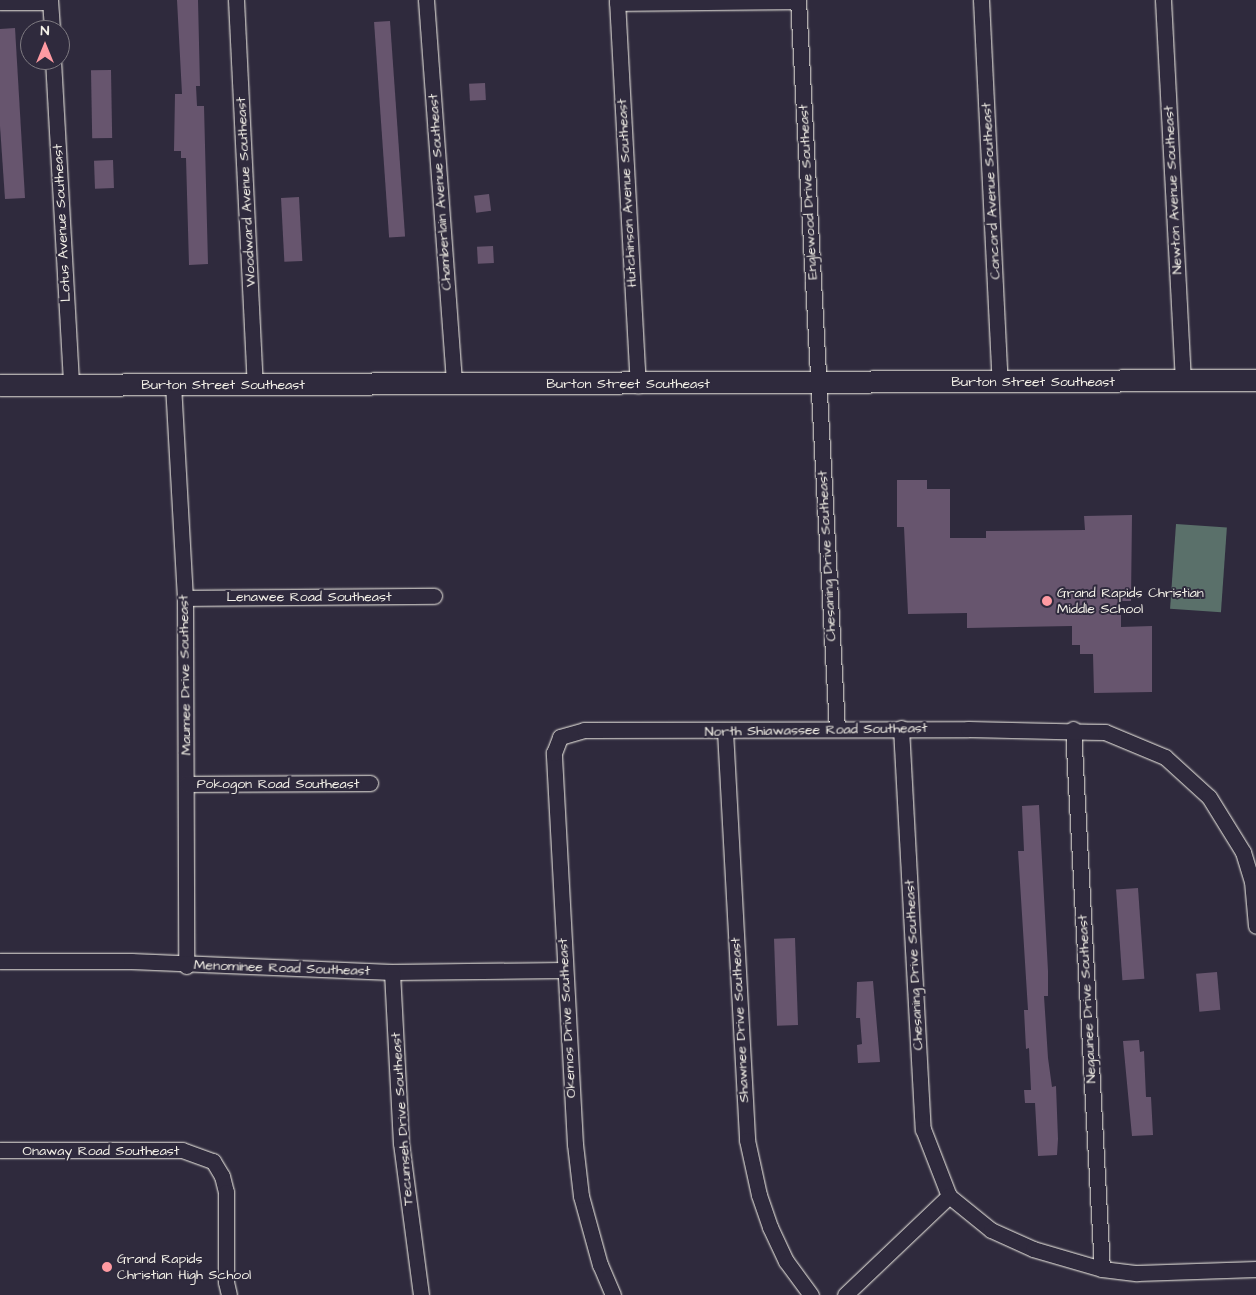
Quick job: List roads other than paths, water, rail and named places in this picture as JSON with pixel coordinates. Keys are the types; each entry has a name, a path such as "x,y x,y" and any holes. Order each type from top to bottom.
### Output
{"main road":[{"name":"Burton Street Southeast","path":"0,386 174,384 638,385 1256,380"}],"street":[{"name":"Woodward Avenue Southeast","path":"236,0 255,385"},
{"name":"Chamberlain Avenue Southeast","path":"426,0 454,385"},
{"path":"617,2 798,0"},
{"name":"Englewood Drive Southeast","path":"798,0 818,383"},
{"name":"Concord Avenue Southeast","path":"981,0 1000,382"},
{"name":"Newton Avenue Southeast","path":"1164,0 1183,380"},
{"path":"0,2 50,1 51,20"},
{"name":"Hutchinson Avenue Southeast","path":"617,2 638,385"},
{"name":"Lotus Avenue Southeast","path":"54,70 71,386"},
{"name":"Chesaning Drive Southeast","path":"818,383 837,729"},
{"name":"Maumee Drive Southeast","path":"174,384 185,598 186,966"},
{"name":"Lenawee Road Southeast","path":"185,598 434,596"},
{"name":"Chesaning Drive Southeast","path":"901,728 922,1129 949,1196"},
{"name":"North Shiawassee Road Southeast","path":"560,737 584,730 725,731 901,728 1073,729 1105,732 1165,757 1209,797 1243,852 1252,880 1256,926"},
{"name":"Negaunee Drive Southeast","path":"1073,729 1102,1269"},
{"name":"Shawnee Drive Southeast","path":"725,731 747,1140 759,1195 770,1227 786,1261 810,1295"},
{"name":"Okemos Drive Southeast","path":"560,737 554,753 564,970 581,1196 600,1265 613,1295"},
{"name":"Pokogon Road Southeast","path":"186,784 370,783"},
{"name":"Menominee Road Southeast","path":"0,961 131,961 186,966 392,972 564,970"},
{"name":"Tecumseh Drive Southeast","path":"392,972 401,1143 421,1295"},
{"name":"Onaway Road Southeast","path":"0,1150 182,1150 213,1161 222,1176 226,1192 226,1282 229,1295"},
{"path":"845,1295 949,1196 991,1230 1033,1249 1102,1269 1136,1273 1256,1269"}],"place":[{"name":"Grand Rapids Christian Middle School","path":"1047,601"},
{"name":"Grand Rapids Christian High School","path":"107,1267"}]}
